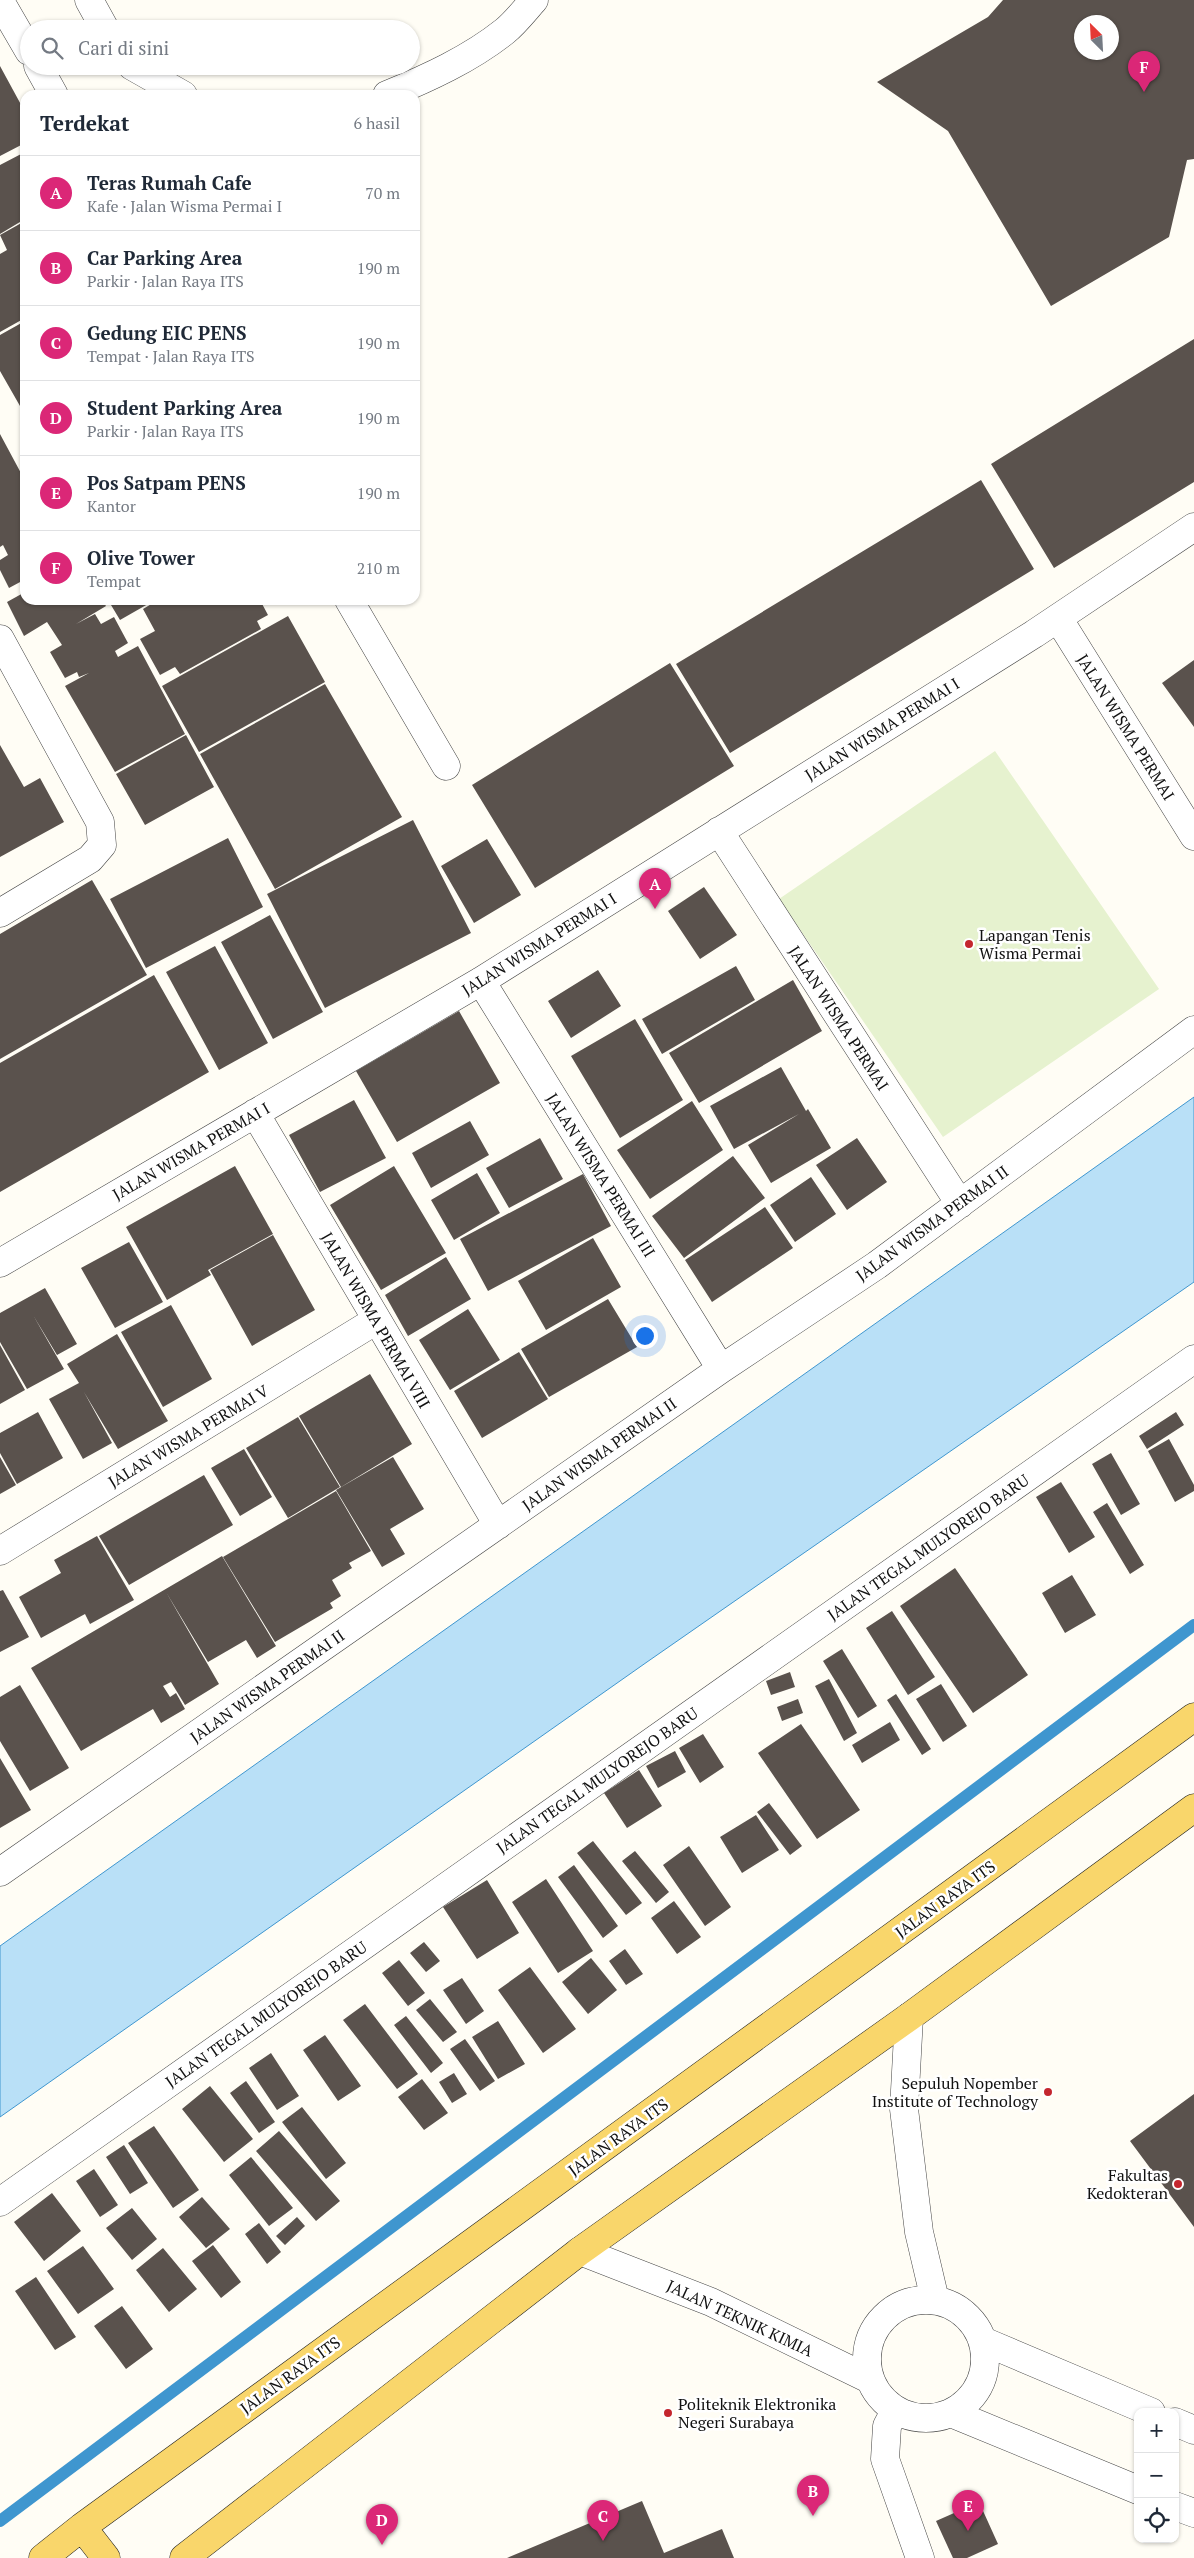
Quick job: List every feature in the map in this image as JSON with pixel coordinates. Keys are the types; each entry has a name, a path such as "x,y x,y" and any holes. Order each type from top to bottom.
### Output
{"main road":[{"name":"JALAN RAYA ITS","path":"43,2558 82,2527 1194,1718"},
{"path":"184,2558 580,2251 909,2017 1194,1808"},
{"path":"82,2527 106,2558"}],"street":[{"path":"89,0 100,20"},
{"path":"400,90 432,77 506,30 534,0"},
{"path":"0,1 20,35"},
{"path":"43,75 51,90"},
{"path":"148,75 173,90"},
{"name":"JALAN WISMA PERMAI I","path":"0,1263 481,981 1058,618 1194,527"},
{"path":"352,605 446,766"},
{"name":"JALAN WISMA PERMAI","path":"1058,618 1194,836"},
{"path":"0,639 100,822 102,845 90,859 0,913"},
{"name":"JALAN WISMA PERMAI","path":"719,831 960,1204"},
{"name":"JALAN WISMA PERMAI III","path":"481,981 721,1369"},
{"name":"JALAN WISMA PERMAI II","path":"0,1872 721,1369 876,1265 1194,1030"},
{"name":"JALAN WISMA PERMAI VIII","path":"255,1113 498,1525"},
{"name":"JALAN WISMA PERMAI V","path":"0,1551 376,1321"},
{"name":"JALAN TEGAL MULYOREJO BARU","path":"0,2202 1194,1358"},
{"path":"909,2017 904,2109 919,2232 935,2300"},
{"name":"JALAN TEKNIK KIMIA","path":"580,2251 711,2302 869,2379"},
{"path":"935,2300 951,2305 965,2313 977,2326 983,2341 985,2370 974,2395 951,2413 933,2419 913,2418 895,2411 879,2398 869,2379 866,2359 869,2339 880,2322 895,2308 914,2301 935,2300"},
{"path":"983,2341 1142,2408"},
{"path":"895,2411 885,2436 885,2459 920,2558"},
{"path":"951,2413 1134,2488"},
{"path":"1179,2424 1194,2430"},
{"path":"1179,2507 1194,2513"}],"green space":[{"name":"Lapangan Tenis Wisma Permai","path":"995,751 1159,989 943,1137 779,899"}],"water":[{"path":"1194,1097 1194,1282 647,1662 0,2117 0,1946"}],"building":[{"path":"1003,0 1194,0 1194,159 1187,160 1169,237 1051,306 948,131 877,82 988,17"},
{"path":"0,66 20,103 20,146 0,156"},
{"path":"20,155 20,222 0,234 0,165"},
{"path":"20,224 20,321 0,332 0,254 7,250 0,235"},
{"path":"20,324 20,406 0,371 0,335"},
{"path":"1194,339 1194,482 1054,568 991,464"},
{"path":"0,434 20,471 20,582 9,588 0,570 0,560 8,555 3,545 0,547"},
{"path":"981,480 1034,569 730,753 676,664"},
{"path":"20,595 20,605 105,605 76,624 95,614 101,624 114,617 128,643 115,651 118,657 138,646 185,734 115,772 65,686 89,673 79,677 77,672 65,678 50,652 62,645 47,622 24,636 7,602"},
{"path":"111,605 146,605 120,620"},
{"path":"150,605 263,605 268,615 257,621 261,629 180,674 175,667 160,675 140,639 155,631 143,609"},
{"path":"288,616 325,682 199,752 162,686"},
{"path":"1194,660 1194,727 1162,683"},
{"path":"670,663 734,766 535,888 472,785"},
{"path":"325,684 402,817 275,889 200,754"},
{"path":"186,735 214,787 145,825 116,774"},
{"path":"0,745 24,787 40,778 64,822 0,857"},
{"path":"413,820 471,933 325,1008 267,894"},
{"path":"228,838 263,907 146,968 110,899"},
{"path":"487,839 521,895 474,923 441,866"},
{"path":"92,880 147,975 0,1059 0,934"},
{"path":"704,887 737,935 700,959 668,911"},
{"path":"270,915 323,1012 273,1039 221,942"},
{"path":"215,946 268,1043 219,1070 166,972"},
{"path":"736,966 755,1000 662,1054 642,1019"},
{"path":"598,970 621,1006 571,1038 548,1001"},
{"path":"154,975 209,1072 0,1192 0,1063"},
{"path":"793,980 822,1031 699,1103 669,1053"},
{"path":"459,1011 500,1083 397,1142 356,1071"},
{"path":"635,1019 683,1100 620,1138 571,1056"},
{"path":"781,1067 806,1111 808,1109 831,1148 771,1183 748,1145 799,1114 734,1149 710,1106"},
{"path":"354,1100 386,1158 320,1192 289,1135"},
{"path":"692,1101 723,1150 650,1199 617,1150"},
{"path":"470,1121 489,1155 431,1188 412,1153"},
{"path":"540,1138 563,1179 509,1208 486,1168"},
{"path":"857,1138 887,1182 847,1210 816,1165"},
{"path":"733,1156 765,1198 684,1258 652,1216"},
{"path":"235,1166 273,1234 208,1270 211,1275 167,1300 126,1227"},
{"path":"394,1166 446,1253 381,1290 330,1205"},
{"path":"477,1173 500,1213 454,1240 431,1200"},
{"path":"583,1174 611,1226 488,1291 460,1239"},
{"path":"811,1177 836,1214 795,1242 770,1205"},
{"path":"765,1207 793,1248 712,1302 685,1260"},
{"path":"273,1235 315,1310 252,1346 210,1270"},
{"path":"593,1238 621,1287 546,1330 518,1281"},
{"path":"129,1242 163,1302 115,1328 81,1268"},
{"path":"446,1257 471,1299 408,1336 385,1295"},
{"path":"45,1288 77,1344 57,1355 33,1315 64,1369 27,1389 0,1342 0,1313"},
{"path":"608,1299 637,1347 549,1397 521,1349"},
{"path":"171,1305 212,1379 163,1407 121,1332"},
{"path":"468,1309 500,1360 450,1390 419,1340"},
{"path":"117,1334 168,1421 118,1449 84,1392 112,1443 83,1459 49,1399 79,1383 67,1364"},
{"path":"0,1345 25,1390 0,1404"},
{"path":"519,1352 548,1399 482,1438 454,1391"},
{"path":"370,1374 412,1444 341,1487 299,1416"},
{"path":"38,1412 63,1458 17,1484 0,1453 0,1433"},
{"path":"1176,1412 1184,1425 1147,1449 1139,1436"},
{"path":"298,1417 340,1487 288,1518 246,1448"},
{"path":"1169,1439 1194,1485 1194,1491 1175,1502 1148,1451"},
{"path":"244,1449 272,1497 240,1516 211,1468"},
{"path":"1111,1453 1140,1504 1121,1515 1092,1464"},
{"path":"0,1457 16,1485 0,1494"},
{"path":"393,1457 424,1509 390,1529 405,1554 382,1567 336,1490"},
{"path":"204,1475 233,1525 129,1585 99,1536"},
{"path":"1061,1482 1095,1537 1069,1553 1036,1497"},
{"path":"336,1491 371,1551 349,1563 352,1568 332,1580 341,1596 330,1603 333,1608 275,1642 223,1557"},
{"path":"1107,1503 1144,1565 1130,1574 1093,1512"},
{"path":"97,1536 134,1600 90,1624 85,1614 41,1638 19,1597 61,1573 54,1560"},
{"path":"222,1556 276,1646 257,1658 246,1640 208,1662 166,1592 219,1684 185,1705 171,1682 163,1686 170,1697 176,1693 185,1709 161,1723 153,1709 81,1751 31,1668"},
{"path":"955,1568 1028,1675 973,1713 900,1606"},
{"path":"1072,1575 1096,1615 1065,1633 1042,1593"},
{"path":"3,1590 29,1637 0,1652 0,1591"},
{"path":"892,1611 935,1677 908,1695 866,1628"},
{"path":"842,1649 877,1706 858,1718 823,1661"},
{"path":"790,1672 795,1687 771,1695 766,1681"},
{"path":"829,1679 857,1733 844,1741 815,1686"},
{"path":"941,1684 967,1726 943,1742 916,1699"},
{"path":"20,1685 69,1768 30,1791 0,1741 0,1697"},
{"path":"896,1694 931,1749 922,1755 887,1700"},
{"path":"798,1699 803,1713 782,1721 777,1707"},
{"path":"890,1722 900,1740 862,1763 852,1745"},
{"path":"801,1724 860,1810 817,1839 758,1753"},
{"path":"703,1734 724,1767 700,1783 679,1748"},
{"path":"675,1751 686,1772 658,1788 646,1766"},
{"path":"0,1758 31,1810 0,1828"},
{"path":"639,1770 662,1806 627,1828 604,1793"},
{"path":"769,1803 802,1846 790,1855 757,1812"},
{"path":"756,1815 779,1850 742,1873 720,1837"},
{"path":"593,1841 642,1903 626,1915 577,1853"},
{"path":"689,1846 731,1907 705,1926 663,1865"},
{"path":"635,1851 669,1892 656,1903 622,1861"},
{"path":"574,1865 618,1926 603,1938 558,1877"},
{"path":"546,1879 593,1951 558,1973 512,1902"},
{"path":"487,1880 519,1933 477,1959 443,1907"},
{"path":"674,1901 701,1937 677,1954 651,1918"},
{"path":"424,1942 440,1961 426,1972 410,1953"},
{"path":"625,1949 643,1974 626,1985 609,1961"},
{"path":"591,1958 617,1990 588,2014 562,1982"},
{"path":"399,1960 425,1993 408,2006 382,1973"},
{"path":"530,1967 576,2029 543,2053 498,1990"},
{"path":"462,1978 484,2011 466,2024 443,1990"},
{"path":"430,1999 457,2032 443,2042 416,2010"},
{"path":"365,2004 418,2074 397,2089 343,2020"},
{"path":"406,2016 443,2063 431,2073 394,2025"},
{"path":"498,2021 525,2064 498,2079 472,2037"},
{"path":"325,2035 361,2086 338,2101 303,2050"},
{"path":"465,2039 495,2081 480,2091 450,2049"},
{"path":"271,2053 299,2096 277,2110 249,2068"},
{"path":"454,2073 467,2094 452,2103 439,2082"},
{"path":"422,2079 448,2113 424,2130 398,2097"},
{"path":"246,2081 275,2122 259,2133 230,2093"},
{"path":"210,2086 253,2139 224,2162 182,2109"},
{"name":"Fakultas Kedokteran","path":"1194,2094 1194,2227 1130,2141"},
{"path":"302,2107 346,2163 326,2179 282,2122"},
{"path":"154,2126 199,2190 173,2208 128,2143"},
{"path":"279,2131 340,2201 316,2221 256,2151"},
{"path":"124,2145 148,2183 130,2194 106,2157"},
{"path":"251,2157 293,2208 269,2226 229,2175"},
{"path":"94,2169 118,2205 100,2217 76,2181"},
{"path":"52,2193 81,2231 44,2261 14,2222"},
{"path":"202,2197 230,2229 206,2248 179,2217"},
{"path":"132,2208 157,2239 132,2260 106,2228"},
{"path":"297,2217 305,2226 285,2245 276,2236"},
{"path":"259,2223 281,2252 267,2264 245,2234"},
{"path":"213,2245 241,2282 221,2298 192,2261"},
{"path":"83,2246 114,2289 78,2314 47,2271"},
{"path":"163,2248 197,2289 169,2312 136,2270"},
{"path":"36,2277 76,2337 55,2350 15,2291"},
{"path":"122,2306 153,2349 126,2369 94,2326"},
{"path":"642,2501 664,2553 722,2529 734,2558 507,2558"},
{"path":"979,2502 998,2544 967,2558 953,2558 936,2521"}],"waterway":[{"path":"0,2521 1194,1625"}],"place":[{"name":"Olive Tower","path":"1144,92"},
{"name":"Teras Rumah Cafe","path":"655,909"},
{"name":"Lapangan Tenis Wisma Permai","path":"969,944"},
{"name":"Sepuluh Nopember Institute of Technology","path":"1048,2092"},
{"name":"Fakultas Kedokteran","path":"1178,2184"},
{"name":"Politeknik Elektronika Negeri Surabaya","path":"668,2413"},
{"name":"Car Parking Area","path":"813,2516"},
{"name":"Pos Satpam PENS","path":"968,2531"},
{"name":"Gedung EIC PENS","path":"603,2541"},
{"name":"Student Parking Area","path":"382,2545"}]}
